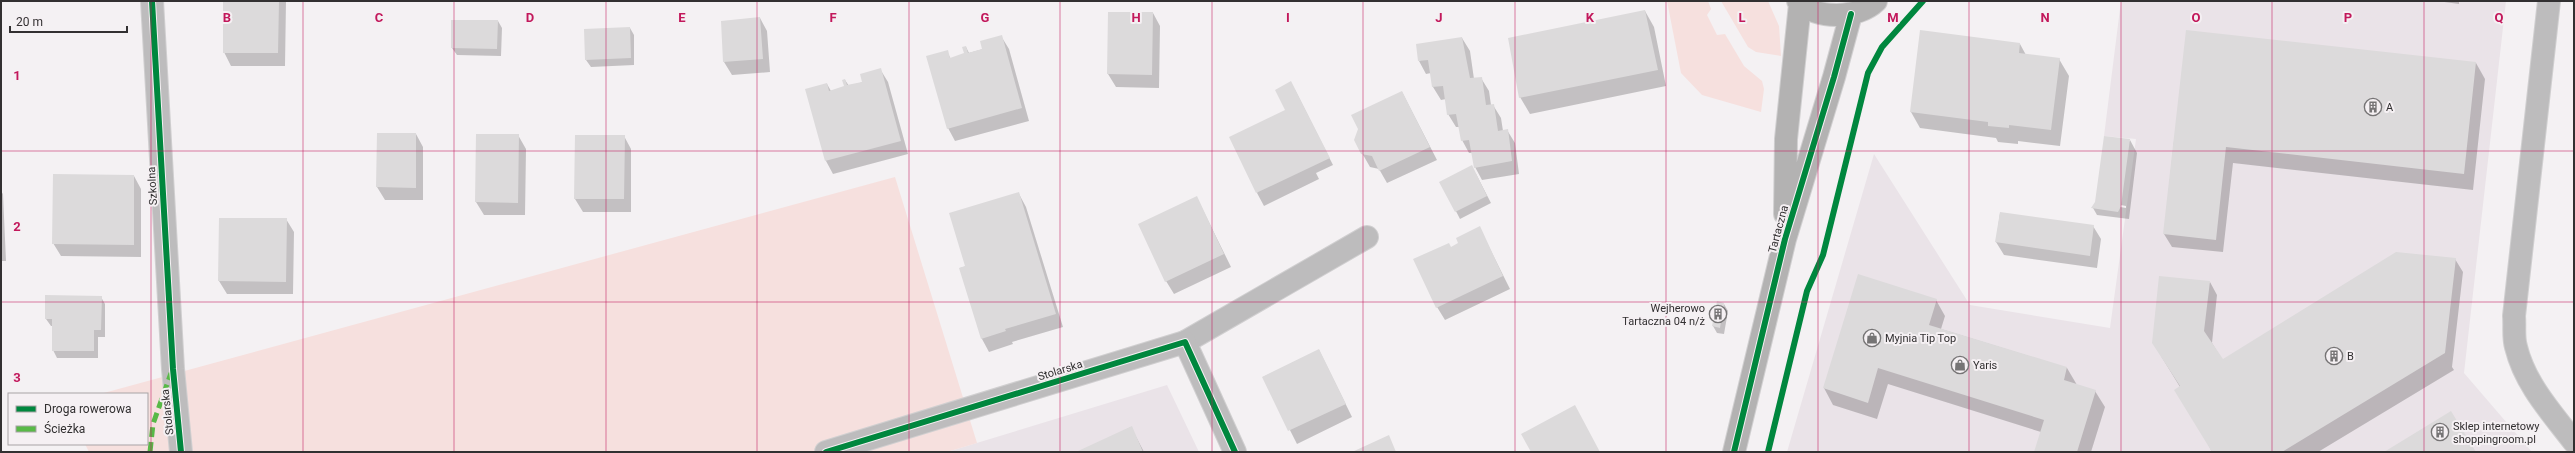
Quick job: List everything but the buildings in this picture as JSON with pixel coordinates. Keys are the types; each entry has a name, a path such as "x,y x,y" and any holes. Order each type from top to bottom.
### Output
{"street":[{"name":"Szkolna","path":"152,1 173,369"},
{"path":"1799,3 1824,14 1850,14 1876,1"},
{"path":"2549,1 2514,316 2515,346 2524,373 2542,401 2574,442"},
{"name":"Tartaczna","path":"1785,239 1786,139 1799,3"},
{"name":"Tartaczna","path":"1734,452 1785,239 1834,77 1850,14"},
{"name":"Stolarska","path":"826,452 1185,342 1367,237"},
{"path":"1185,342 1235,452"},
{"name":"Stolarska","path":"173,369 181,452"}],"shaded area":[{"path":"1667,1 1708,1 1711,9 1707,15 1717,35 1725,34 1744,66 1762,81 1764,89 1761,112 1702,95 1681,73"},
{"path":"1721,1 1768,1 1779,26 1781,56 1756,52 1748,47"},
{"path":"2121,1 2506,1 2464,373 2532,452 1787,452 1874,154 1970,305 2110,328 2136,139 2104,136"},
{"path":"895,177 977,443 947,452 89,452 86,445 148,445 148,393 104,393"},
{"path":"1167,385 1199,452 947,452"}],"marked path":[{"path":"150,452 153,424 171,373"}],"cycle path":[{"path":"152,1 173,369 181,452"},
{"path":"1768,452 1807,291 1823,255 1868,73 1882,47 1923,1"},
{"path":"1734,452 1785,239 1834,77 1851,14"},
{"path":"826,452 1185,342 1235,452"}],"place":[{"name":"A","path":"2373,107"},
{"name":"Wejherowo Tartaczna 04 n/ż","path":"1718,314"},
{"name":"Myjnia Tip Top","path":"1872,338"},
{"name":"B","path":"2334,356"},
{"name":"Yaris","path":"1960,365"},
{"name":"Sklep internetowy shoppingroom.pl","path":"2440,432"}]}
